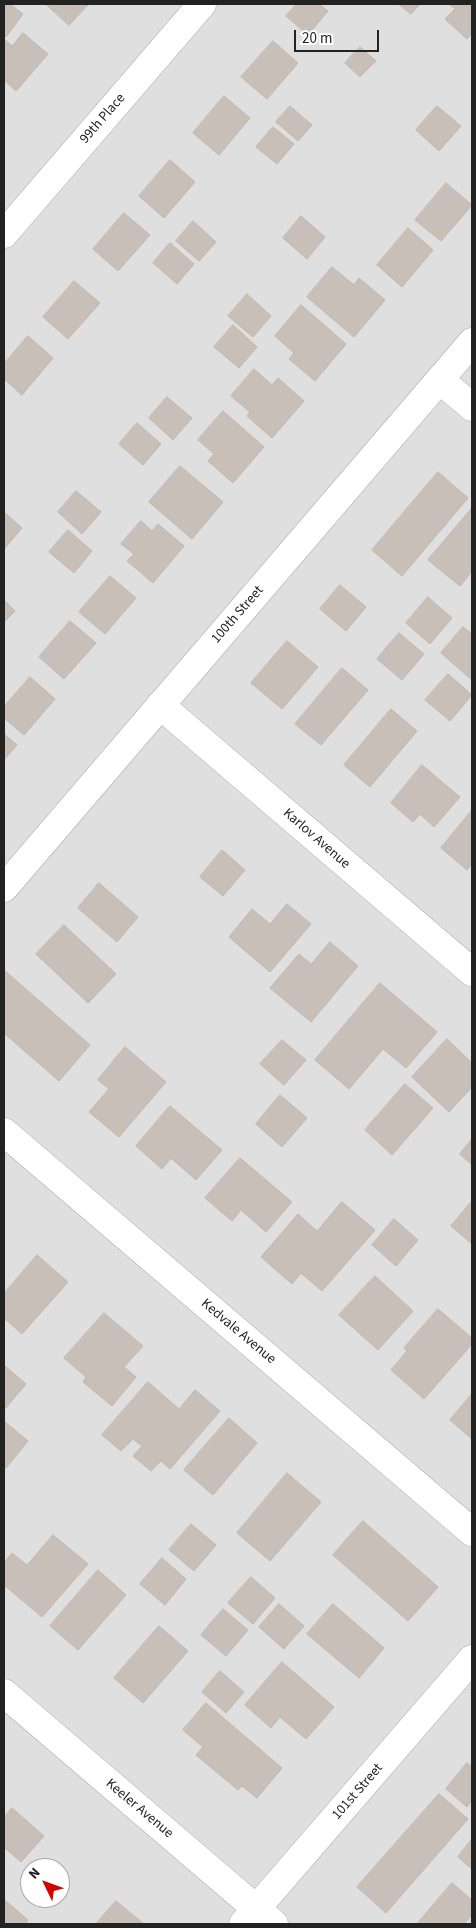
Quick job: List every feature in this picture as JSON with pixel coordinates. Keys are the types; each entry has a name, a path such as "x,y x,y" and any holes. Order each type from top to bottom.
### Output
{"street":[{"name":"99th Place","path":"4,234 202,4"},
{"name":"100th Street","path":"4,888 472,342"},
{"path":"440,380 472,407"},
{"name":"Karlov Avenue","path":"160,705 472,972"},
{"name":"Kedvale Avenue","path":"4,1132 472,1532"},
{"name":"101st Street","path":"258,1919 472,1659"},
{"name":"Keeler Avenue","path":"4,1693 258,1919"}],"shaded area":[{"path":"4,4 472,4 472,1924 4,1924"}],"building":[{"path":"4,4 10,4 23,14 6,37 4,35"},
{"path":"46,4 89,4 69,25"},
{"path":"297,4 319,4 328,11 308,35 286,16"},
{"path":"399,4 420,4 411,14"},
{"path":"449,4 472,4 472,33 467,39 445,19 455,9"},
{"path":"23,33 48,54 16,91 4,80 4,39 12,46"},
{"path":"273,41 298,63 267,99 241,77"},
{"path":"360,47 376,61 360,77 345,63"},
{"path":"224,96 250,118 219,155 193,133"},
{"path":"290,106 312,125 298,141 276,122"},
{"path":"437,106 461,126 439,151 416,130"},
{"path":"273,127 294,144 277,164 256,147"},
{"path":"170,160 195,182 164,218 139,196"},
{"path":"446,183 472,205 441,241 415,220"},
{"path":"124,213 150,235 118,271 93,249"},
{"path":"301,216 325,237 307,259 283,238"},
{"path":"193,221 216,242 199,261 176,241"},
{"path":"408,228 433,250 402,287 377,265"},
{"path":"170,243 194,264 177,284 153,263"},
{"path":"332,267 354,285 359,278 385,300 354,337 307,297"},
{"path":"74,281 100,303 68,339 43,317"},
{"path":"247,294 271,316 253,337 228,316"},
{"path":"301,305 346,344 315,381 289,359 294,353 275,336"},
{"path":"233,325 257,347 239,368 214,347"},
{"path":"28,336 53,358 22,395 4,379 4,364"},
{"path":"254,369 272,385 278,378 304,401 272,438 247,416 250,412 231,396"},
{"path":"167,397 192,418 173,440 149,418"},
{"path":"223,411 264,447 233,483 208,461 214,454 198,440"},
{"path":"137,423 161,444 143,465 119,444"},
{"path":"180,466 223,502 192,539 149,502"},
{"path":"438,472 468,498 402,576 372,550"},
{"path":"76,491 101,512 82,534 58,512"},
{"path":"472,508 472,571 460,586 428,560"},
{"path":"4,512 22,528 4,549"},
{"path":"141,521 152,531 158,524 184,546 153,583 127,561 134,554 121,544"},
{"path":"68,530 92,551 74,573 49,552"},
{"path":"110,576 136,598 105,634 79,612"},
{"path":"340,585 366,607 346,631 320,609"},
{"path":"428,597 452,618 430,644 406,623"},
{"path":"4,600 15,611 4,622"},
{"path":"70,621 96,643 64,679 39,657"},
{"path":"463,627 472,634 472,680 441,653"},
{"path":"399,633 424,654 402,680 377,659"},
{"path":"287,641 318,667 282,709 251,683"},
{"path":"342,668 368,690 321,745 295,724"},
{"path":"448,674 472,695 450,721 425,700"},
{"path":"30,677 55,699 24,735 4,718 4,707"},
{"path":"391,709 417,731 370,787 344,765"},
{"path":"4,734 17,745 4,760"},
{"path":"422,765 460,797 434,827 420,814 413,822 391,803"},
{"path":"472,810 472,864 467,870 441,848"},
{"path":"222,850 245,870 223,896 200,877"},
{"path":"99,883 138,917 117,942 78,908"},
{"path":"287,904 311,924 270,972 229,937 252,909 270,924"},
{"path":"64,925 116,974 88,1003 36,954"},
{"path":"330,942 358,966 311,1022 270,988 299,954 311,964"},
{"path":"4,970 90,1045 59,1081 4,1035"},
{"path":"380,983 437,1032 406,1068 383,1049 349,1089 315,1060"},
{"path":"447,1039 472,1063 472,1087 449,1112 412,1077"},
{"path":"282,1040 306,1060 284,1085 260,1064"},
{"path":"125,1047 166,1082 119,1137 89,1112 109,1089 98,1080"},
{"path":"405,1084 433,1108 392,1155 365,1130"},
{"path":"280,1095 307,1118 282,1147 256,1124"},
{"path":"170,1106 222,1150 196,1180 171,1158 162,1169 136,1146"},
{"path":"472,1139 472,1165 460,1154"},
{"path":"240,1158 292,1202 266,1232 241,1210 232,1221 205,1198"},
{"path":"472,1201 472,1244 451,1226"},
{"path":"342,1202 375,1230 322,1291 301,1273 292,1284 261,1257 298,1214 317,1231"},
{"path":"394,1219 418,1240 396,1266 372,1245"},
{"path":"37,1255 68,1282 22,1334 4,1318 4,1294"},
{"path":"375,1276 413,1311 378,1350 339,1315"},
{"path":"438,1309 472,1338 472,1344 424,1399 391,1370 407,1351 404,1348"},
{"path":"104,1313 143,1346 124,1367 136,1377 112,1406 83,1382 86,1377 64,1358"},
{"path":"4,1365 26,1384 4,1410"},
{"path":"148,1382 179,1409 195,1390 220,1411 170,1469 161,1461 151,1471 133,1456 142,1446 133,1439 121,1451 102,1435"},
{"path":"472,1394 472,1439 450,1420"},
{"path":"229,1418 257,1443 213,1495 184,1470"},
{"path":"4,1421 28,1441 6,1468 4,1466"},
{"path":"287,1473 321,1502 270,1561 237,1533"},
{"path":"363,1521 438,1587 408,1621 333,1555"},
{"path":"191,1524 216,1545 194,1571 169,1550"},
{"path":"53,1535 88,1564 42,1617 4,1585 4,1563 12,1553 27,1565"},
{"path":"162,1558 186,1579 165,1605 140,1584"},
{"path":"98,1570 126,1595 78,1650 50,1626"},
{"path":"251,1577 275,1598 253,1624 228,1603"},
{"path":"279,1604 304,1626 284,1649 259,1627"},
{"path":"333,1604 384,1648 359,1678 307,1634"},
{"path":"223,1609 248,1630 226,1656 201,1635"},
{"path":"159,1626 188,1651 143,1703 114,1678"},
{"path":"282,1662 334,1707 306,1739 280,1717 271,1728 245,1705"},
{"path":"220,1671 244,1692 226,1713 202,1692"},
{"path":"206,1703 282,1768 257,1798 242,1786 238,1790 196,1755 203,1747 183,1730"},
{"path":"467,1763 472,1767 472,1800 467,1807 446,1789"},
{"path":"439,1794 468,1819 386,1913 357,1887"},
{"path":"12,1808 44,1836 25,1858 20,1858 20,1861 4,1847 4,1818"},
{"path":"472,1839 472,1869 458,1857"},
{"path":"452,1883 472,1900 472,1915 464,1924 417,1924"},
{"path":"6,1901 28,1920 25,1924 4,1924 4,1904"},
{"path":"116,1901 144,1924 96,1924"}]}
